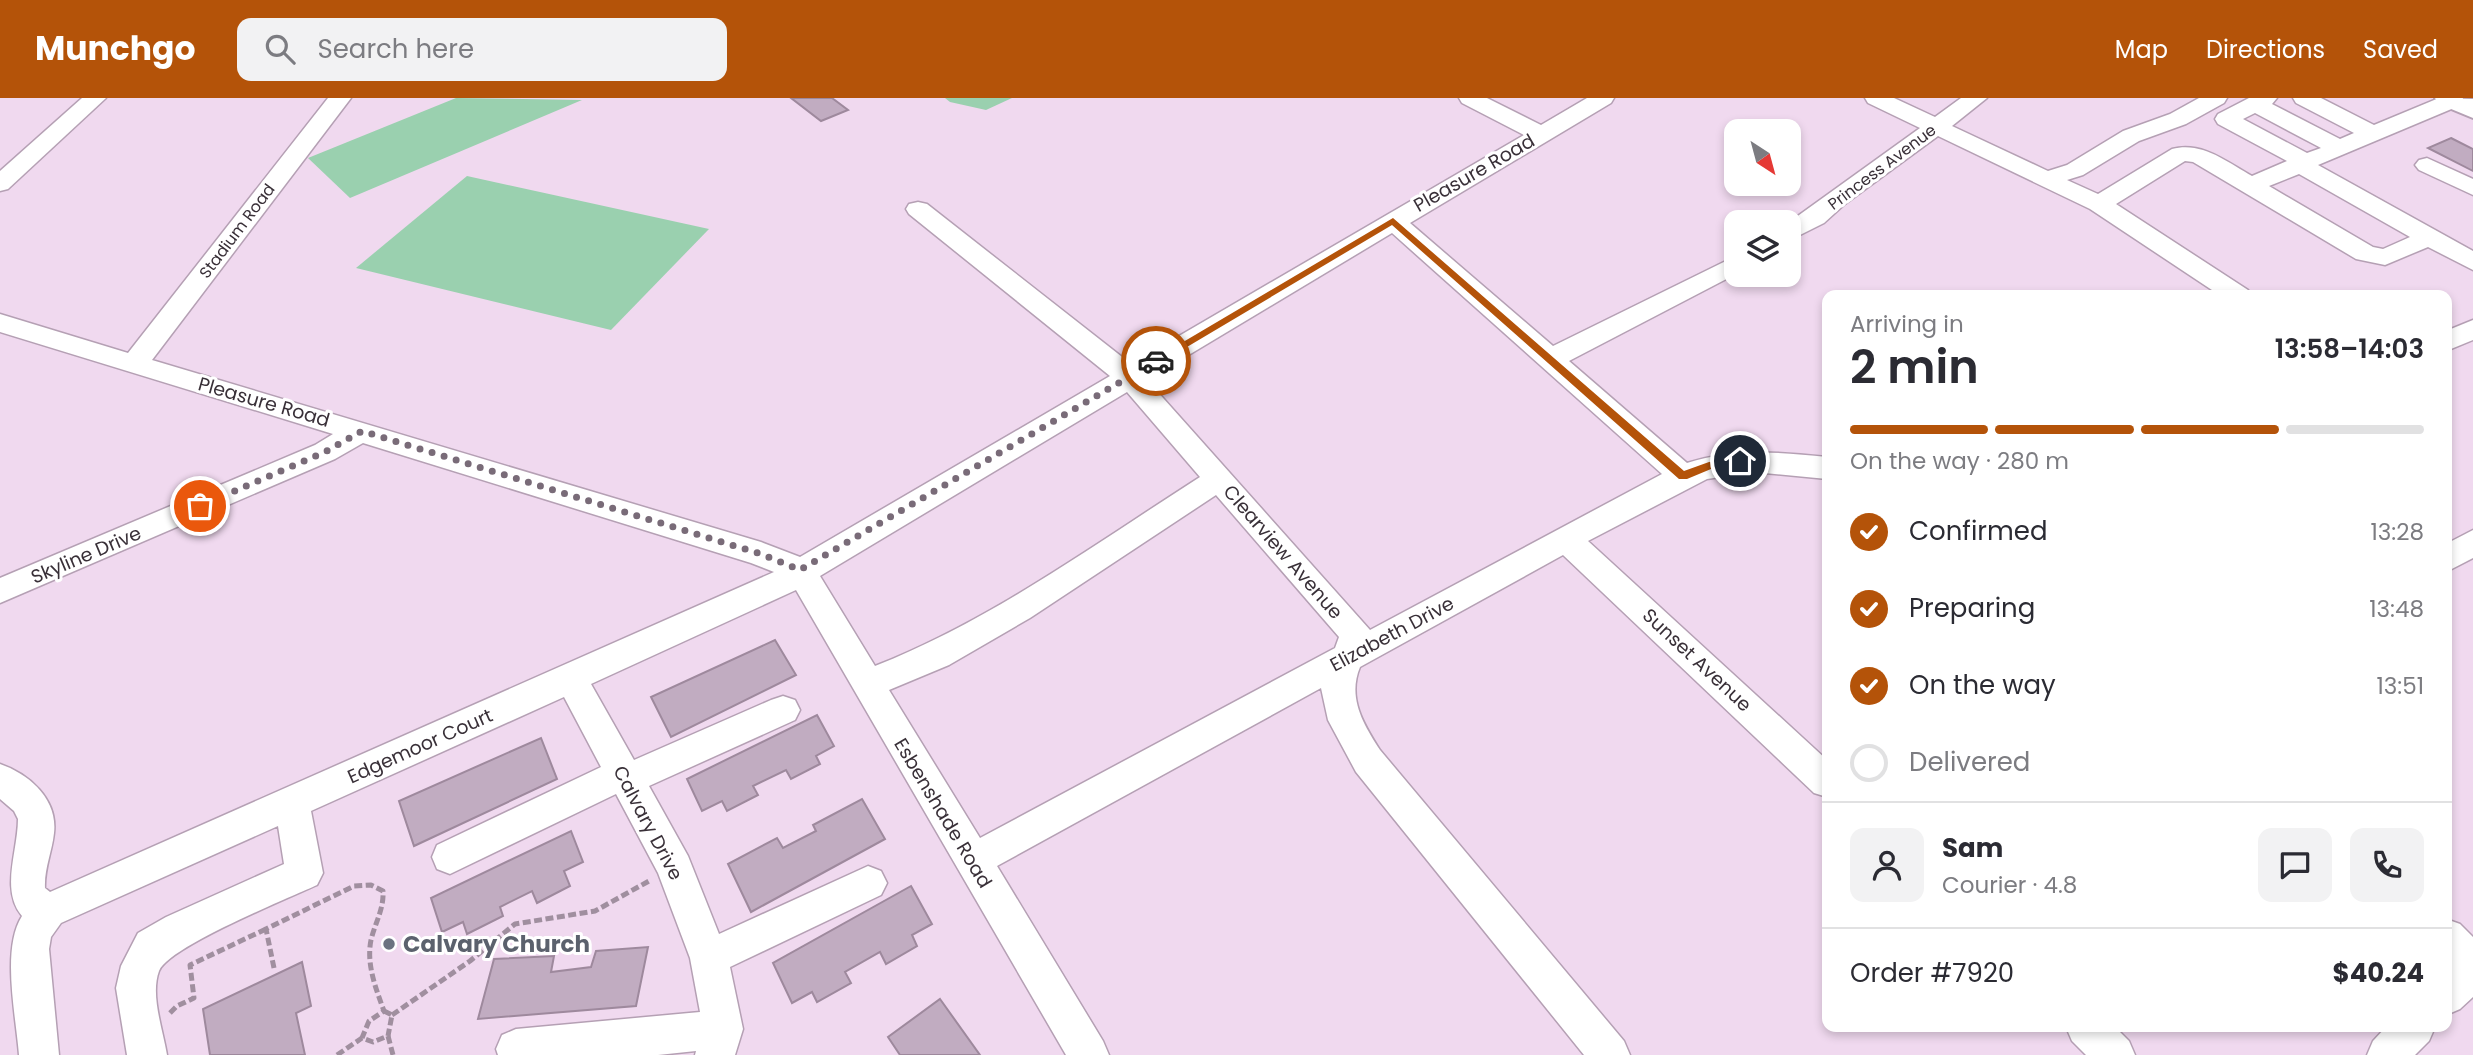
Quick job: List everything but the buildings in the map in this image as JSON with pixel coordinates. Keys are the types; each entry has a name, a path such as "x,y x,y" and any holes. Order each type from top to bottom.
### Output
{"street":[{"path":"0,184 95,98"},
{"name":"Stadium Road","path":"134,364 340,98"},
{"path":"1469,98 1541,134"},
{"name":"Pleasure Road","path":"0,323 761,554 800,570 1603,98"},
{"path":"1876,98 2099,204 2230,290"},
{"name":"Princess Avenue","path":"1801,226 1976,98"},
{"path":"2051,179 2075,170 2130,136 2178,119 2216,98"},
{"path":"2304,98 2373,134"},
{"path":"2395,98 2423,113"},
{"path":"2339,148 2260,101 2226,119 2473,262"},
{"path":"2252,185 2423,113 2458,103"},
{"path":"2099,204 2180,154 2198,155 2365,253 2385,257 2429,238"},
{"path":"2427,165 2473,188"},
{"name":"Clearview Avenue","path":"918,209 1129,377 1356,634 1354,647 1339,676 1338,697 1342,713 1368,761 1610,1055"},
{"path":"1393,221 1683,476"},
{"path":"1550,359 1724,270"},
{"path":"2452,339 2473,329"},
{"name":"Skyline Drive","path":"0,591 325,452 362,431"},
{"name":"Elizabeth Drive","path":"972,861 1683,476 1709,465 1740,461 1822,468"},
{"path":"867,684 937,656 1020,609 1219,479"},
{"name":"Sunset Avenue","path":"1567,540 1822,777"},
{"path":"2452,556 2473,542"},
{"name":"Edgemoor Court","path":"44,916 292,802 746,602 800,570"},
{"name":"Esbenshade Road","path":"800,570 1089,1055"},
{"name":"Calvary Drive","path":"571,679 675,868 709,958 719,1042"},
{"path":"450,857 624,776 783,710"},
{"path":"0,779 31,805 35,814 35,841 25,884 31,900 44,916 33,930 30,949 39,1055"},
{"path":"147,1055 136,988 139,966 152,946 171,935 304,873 292,802"},
{"path":"709,958 868,883"},
{"path":"2452,943 2473,962"},
{"path":"2452,990 2473,970"},
{"path":"2091,1032 2115,1055"},
{"path":"2387,1055 2410,1032"},
{"path":"516,1049 719,1042"}],"path":[{"path":"393,1055 388,1036 392,1016 471,961 515,924 595,911 675,868"},
{"path":"168,1019 177,1006 194,998 190,965 354,886 371,885 383,891 384,904 369,955 384,1011 392,1016"},
{"path":"266,929 274,968"},
{"path":"337,1055 362,1038 363,1029 370,1018 384,1011"},
{"path":"362,1038 373,1042 388,1036"}],"green space":[{"path":"456,98 582,100 350,198 308,158"},
{"path":"945,98 1012,98 986,110 950,102"},
{"path":"467,176 709,229 611,330 356,268"}],"way so far":[{"path":"200,506 325,452 362,431 761,554 800,570 1156,361"}],"place":[{"name":"Calvary Church","path":"389,944"}],"route":[{"path":"1156,361 1393,221 1683,476 1709,465 1740,461"}]}
